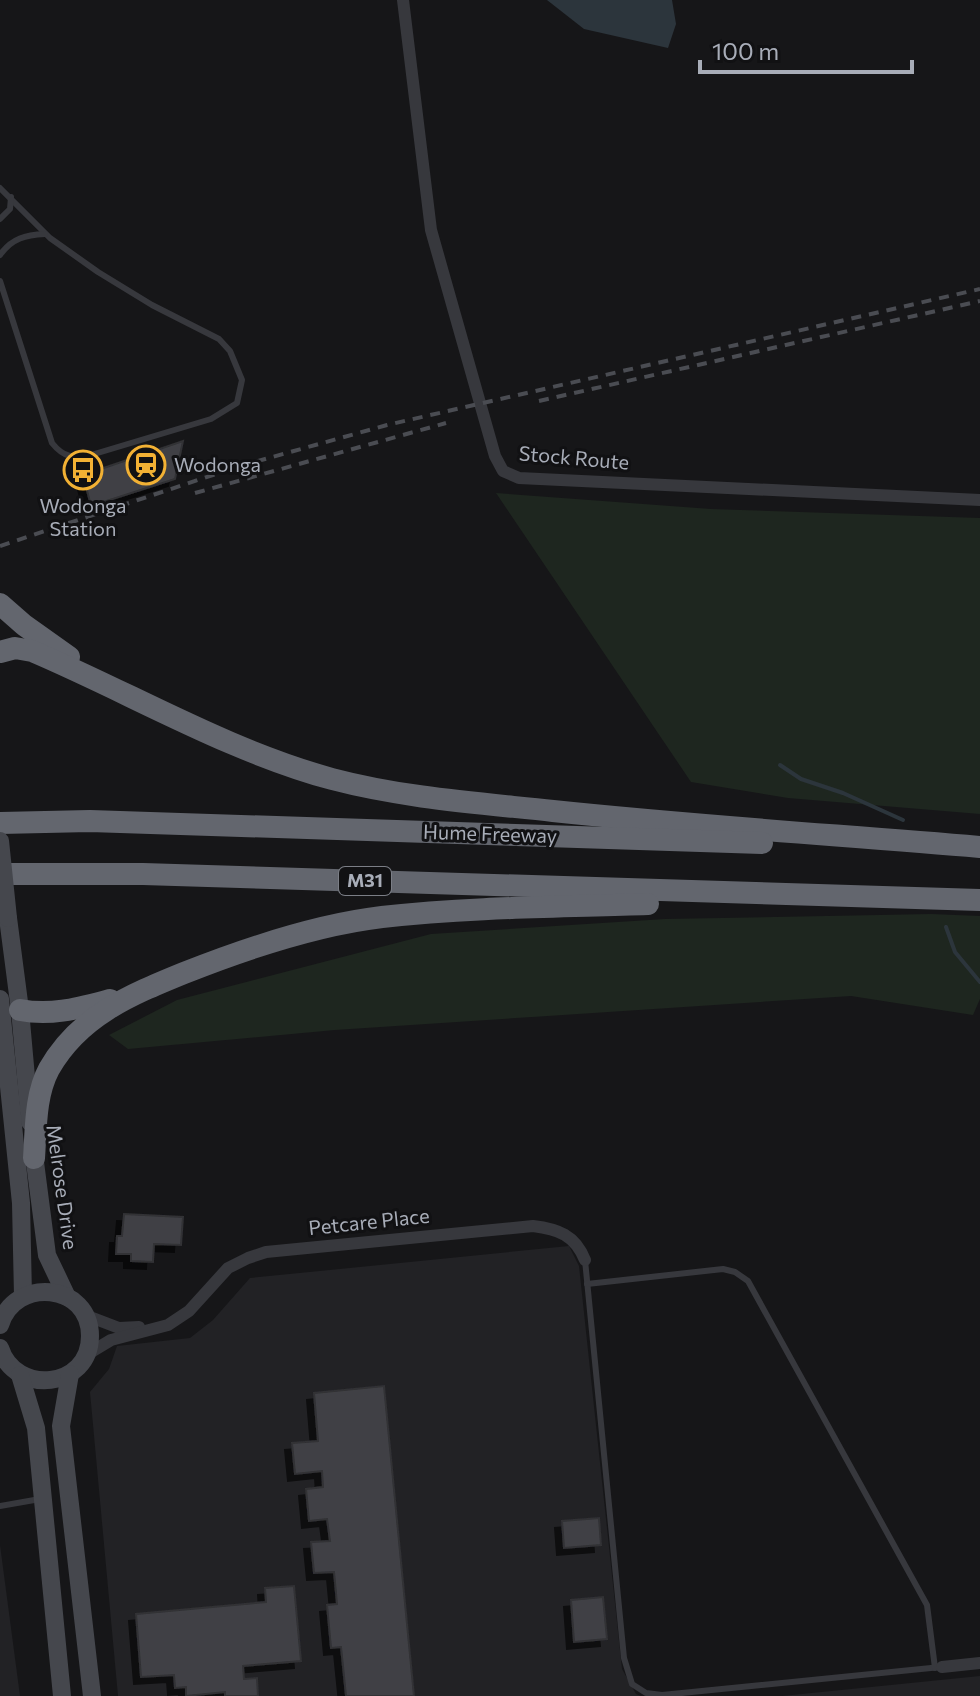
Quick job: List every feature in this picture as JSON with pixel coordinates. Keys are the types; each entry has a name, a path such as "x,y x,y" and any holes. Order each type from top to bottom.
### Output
{"highway":[{"path":"0,604 24,625 129,696"},
{"path":"0,652 15,648 32,651 198,731 264,757 331,779 408,796 980,849"},
{"name":"Hume Freeway","path":"0,823 90,821 980,849"},
{"name":"M31","path":"0,874 143,874 980,900"},
{"path":"20,1010 40,1014 69,1010 134,993 235,953 379,917 649,904 692,892"},
{"path":"34,1158 38,1105 47,1073 77,1032 101,1011 134,993"}],"main road":[{"name":"Melrose Drive","path":"0,841 47,1255 67,1297 85,1315"},
{"path":"0,984 8,999 20,1010"},
{"name":"Melrose Drive","path":"0,999 21,1203 11,1304"},
{"path":"0,1325 11,1304 37,1291 53,1291 67,1297"},
{"path":"85,1315 90,1335 86,1355 70,1374 61,1426 92,1696"},
{"path":"1,1353 20,1375 36,1428 62,1696"},
{"path":"20,1375 45,1382 70,1374"}],"street":[{"name":"Stock Route","path":"403,0 431,230 495,456 503,471 519,478 980,500"},
{"name":"Petcare Place","path":"86,1355 111,1340 168,1325 189,1311 228,1268 266,1252 533,1226 554,1228 571,1238 585,1260"},
{"path":"85,1315 119,1328 168,1325"},
{"path":"938,1667 980,1663"}],"lane":[{"path":"0,188 46,234 98,272 152,305 219,339 230,351 242,380 237,403 211,419 91,455 74,458 61,455 52,443 0,281"},
{"path":"0,219 10,209 11,197"},
{"path":"0,255 6,246 18,238 46,234"},
{"path":"585,1260 587,1284 624,1658 632,1684 646,1693 662,1695 938,1667 927,1605 748,1281 735,1272 723,1269 587,1284"},
{"path":"0,1506 43,1499"}],"shaded area":[{"path":"547,0 672,0 676,24 668,48 584,29"},
{"path":"496,493 711,509 980,518 980,814 788,798 691,782"},
{"path":"931,914 980,916 980,999 973,1015 851,996 335,1030 128,1049 109,1035 177,1000 431,934 665,919"},
{"path":"569,1246 579,1266 622,1669 636,1694 641,1696 118,1696 90,1392 109,1369 117,1346 190,1338 213,1320 250,1278"},
{"path":"0,1545 20,1696 0,1696"},
{"path":"980,1676 980,1696 782,1696"}],"building":[{"name":"Wodonga","path":"183,441 175,479 91,506 83,475"},
{"path":"124,1214 183,1217 181,1245 154,1244 153,1262 131,1261 131,1254 116,1254 117,1236 122,1236"},
{"path":"384,1386 414,1696 346,1696 341,1647 331,1648 327,1605 337,1604 334,1572 314,1573 311,1542 330,1541 327,1519 309,1521 306,1489 323,1487 322,1471 295,1474 292,1443 318,1441 314,1393"},
{"path":"599,1518 601,1545 564,1548 562,1521"},
{"path":"294,1586 301,1661 243,1666 244,1679 257,1678 258,1696 225,1696 225,1692 186,1696 186,1687 175,1688 174,1675 141,1677 136,1614 266,1602 265,1588"},
{"path":"603,1597 607,1639 574,1642 571,1600"}],"waterway":[{"path":"780,765 801,779 843,793 903,820"},
{"path":"946,927 955,952 980,982"}],"railway":[{"path":"0,546 240,466 387,425 980,289"},
{"path":"539,401 980,301"},
{"path":"195,493 446,423"}],"place":[{"name":"Wodonga","path":"146,465"},
{"name":"Wodonga Station","path":"83,470"}]}
